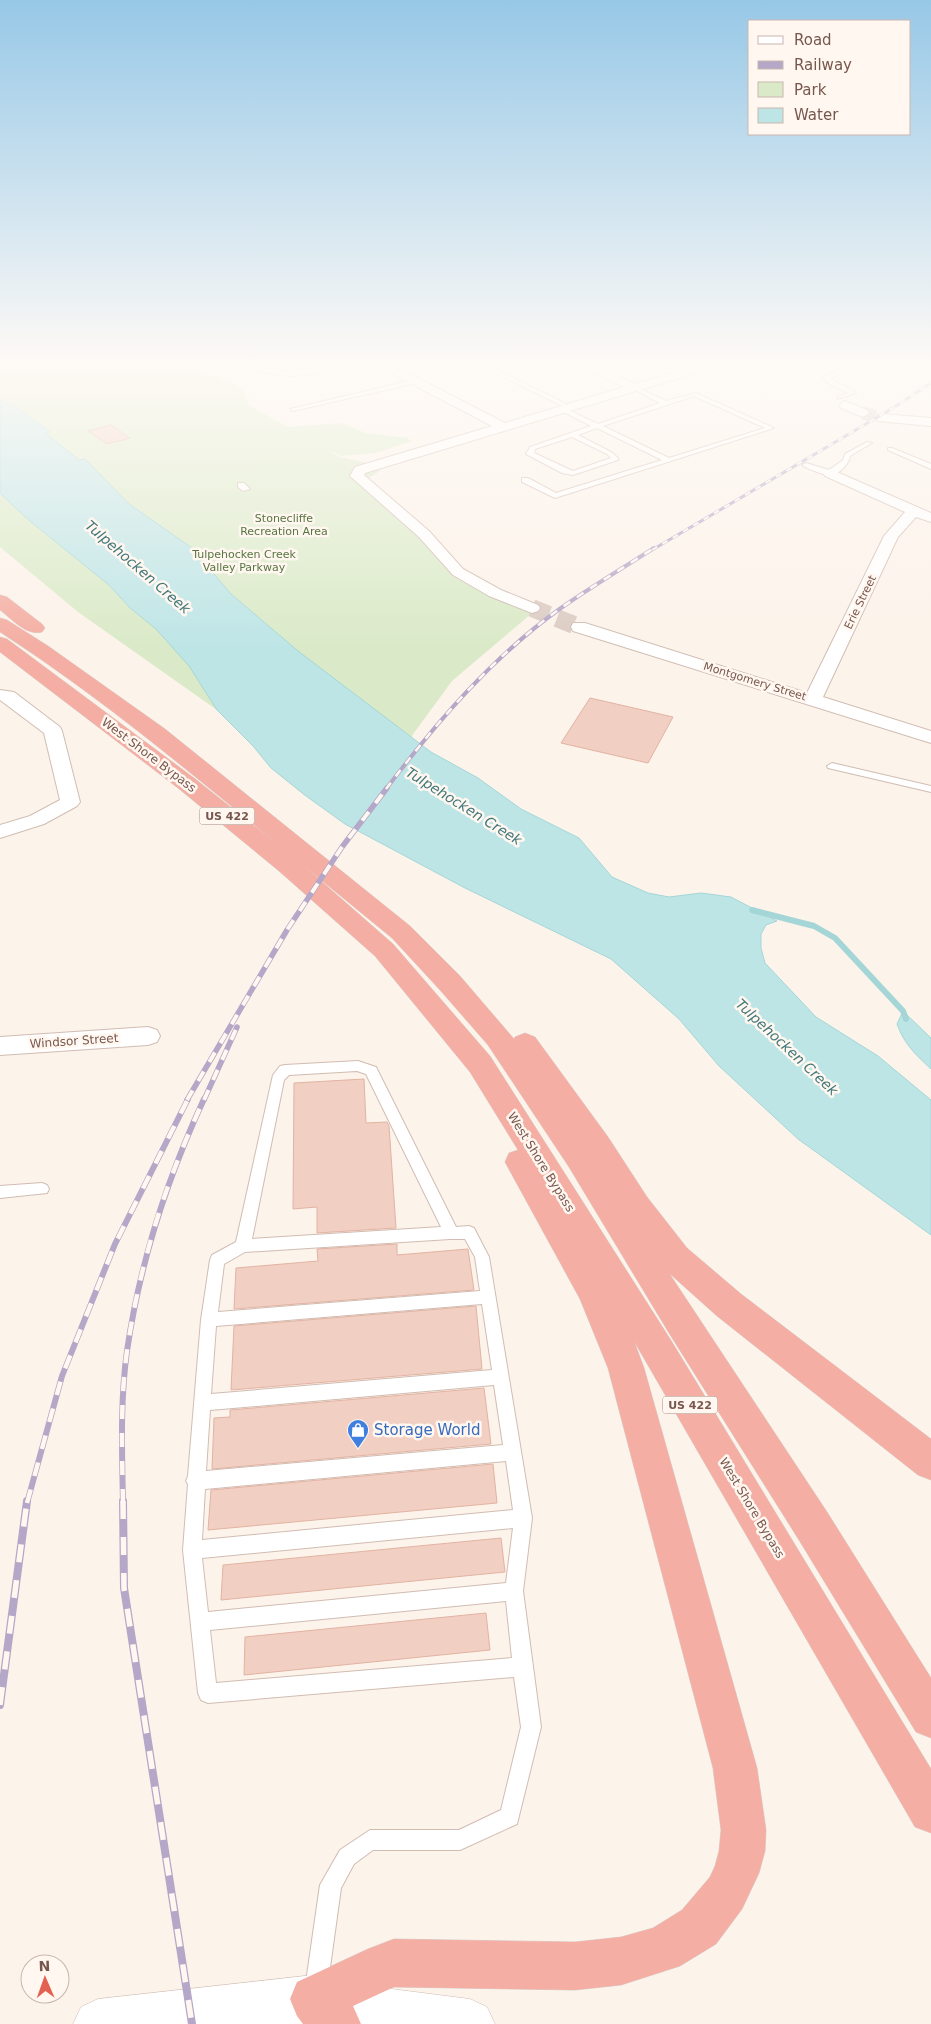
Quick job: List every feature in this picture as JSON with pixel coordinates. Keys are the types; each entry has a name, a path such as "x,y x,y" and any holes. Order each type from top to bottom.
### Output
{"highway":[{"path":"0,601 268,823"},
{"name":"West Shore Bypass","path":"0,624 157,734 268,823 409,941 450,983 498,1038 580,1158 681,1322 813,1526 931,1718"},
{"name":"West Shore Bypass","path":"0,643 186,783 288,865 384,950 480,1064 660,1353 931,1811"},
{"path":"409,941 519,1036 597,1146 636,1206 676,1258 728,1305 931,1462"},
{"path":"325,2012 392,1963 580,1966 631,1959 660,1951 685,1938 708,1919 720,1903 736,1875 742,1850 743,1825 735,1768 629,1377 616,1336 591,1287 434,1010"}],"street":[{"path":"400,458 360,470 357,476 424,534 458,572 495,593 532,608"},
{"path":"830,473 931,518"},
{"name":"Erie Street","path":"814,699 891,536 914,510"},
{"name":"Montgomery Street","path":"579,627 931,737"},
{"path":"0,695 8,696 53,731 70,802 37,820 0,832"},
{"name":"Windsor Street","path":"0,1046 148,1036"},
{"path":"98,2024 325,2012 376,2012 470,2024"}],"lane":[{"path":"539,458 573,473 615,458"},
{"path":"525,480 555,496 673,458"},
{"path":"806,465 830,473 842,465 846,458"},
{"path":"913,458 931,466"},
{"path":"832,766 931,789"},
{"path":"243,1246 278,1079 285,1070 349,1066 358,1066 371,1071 452,1234"},
{"path":"0,1192 42,1189"},
{"path":"325,2012 331,1885 346,1857 370,1840 460,1840 510,1817 531,1727 514,1591 523,1518 482,1257 469,1232 243,1246 217,1260 209,1320 195,1481 192,1550 208,1693 522,1667"},
{"path":"209,1320 487,1297"},
{"path":"202,1403 500,1377"},
{"path":"195,1481 512,1452"},
{"path":"192,1550 523,1518"},
{"path":"199,1622 514,1591"}],"green space":[{"name":"Tulpehocken Creek Valley Parkway","path":"0,458 346,458 364,462 380,471 360,484 409,526 432,549 451,574 531,614 452,681 411,737 306,796 271,768 253,746 217,710 78,612 0,547"}],"water":[{"name":"Tulpehocken Creek","path":"0,458 85,459 129,504 192,548 231,594 298,651 431,752 478,778 521,809 579,838 612,877 648,893 669,897 701,893 731,897 777,921 766,925 761,934 761,948 765,963 816,1017 878,1056 931,1100 931,1235 798,1139 719,1066 679,1019 611,959 465,888 345,824 306,796 271,768 253,746 217,710 189,666 156,629 130,608 109,585 25,517 0,493"},
{"path":"903,1011 931,1038 931,1069 903,1038 897,1024"}],"building":[{"path":"590,698 673,717 648,763 561,743"},
{"path":"364,1079 366,1123 387,1122 389,1126 396,1228 317,1233 317,1207 293,1209 294,1083"},
{"path":"397,1244 397,1255 468,1249 474,1290 234,1309 236,1268 318,1261 317,1249"},
{"path":"476,1306 482,1369 231,1390 234,1326"},
{"path":"484,1388 491,1444 212,1469 214,1418 230,1417 230,1410"},
{"path":"493,1464 497,1503 208,1530 211,1490"},
{"path":"501,1538 505,1572 221,1600 223,1565"},
{"path":"486,1613 490,1650 244,1675 245,1637"}],"waterway":[{"path":"752,910 814,926 835,938 903,1011 906,1019"}],"tunnel":[{"path":"532,608 579,627"}],"railway":[{"path":"652,550 807,458"},
{"path":"386,789 445,716 488,669 561,608 654,548"},
{"path":"187,1100 287,930 342,847 387,788"},
{"path":"204,1100 237,1027"},
{"path":"27,1503 62,1376 115,1244 188,1099"},
{"path":"123,1503 123,1389 132,1318 147,1253 166,1191 204,1099"},
{"path":"0,1705 27,1501"},
{"path":"123,1501 124,1588 192,2024"}],"place":[{"name":"Storage World","path":"358,1449"}],"park label":[{"name":"Stonecliffe Recreation Area","path":"284,524"}]}
